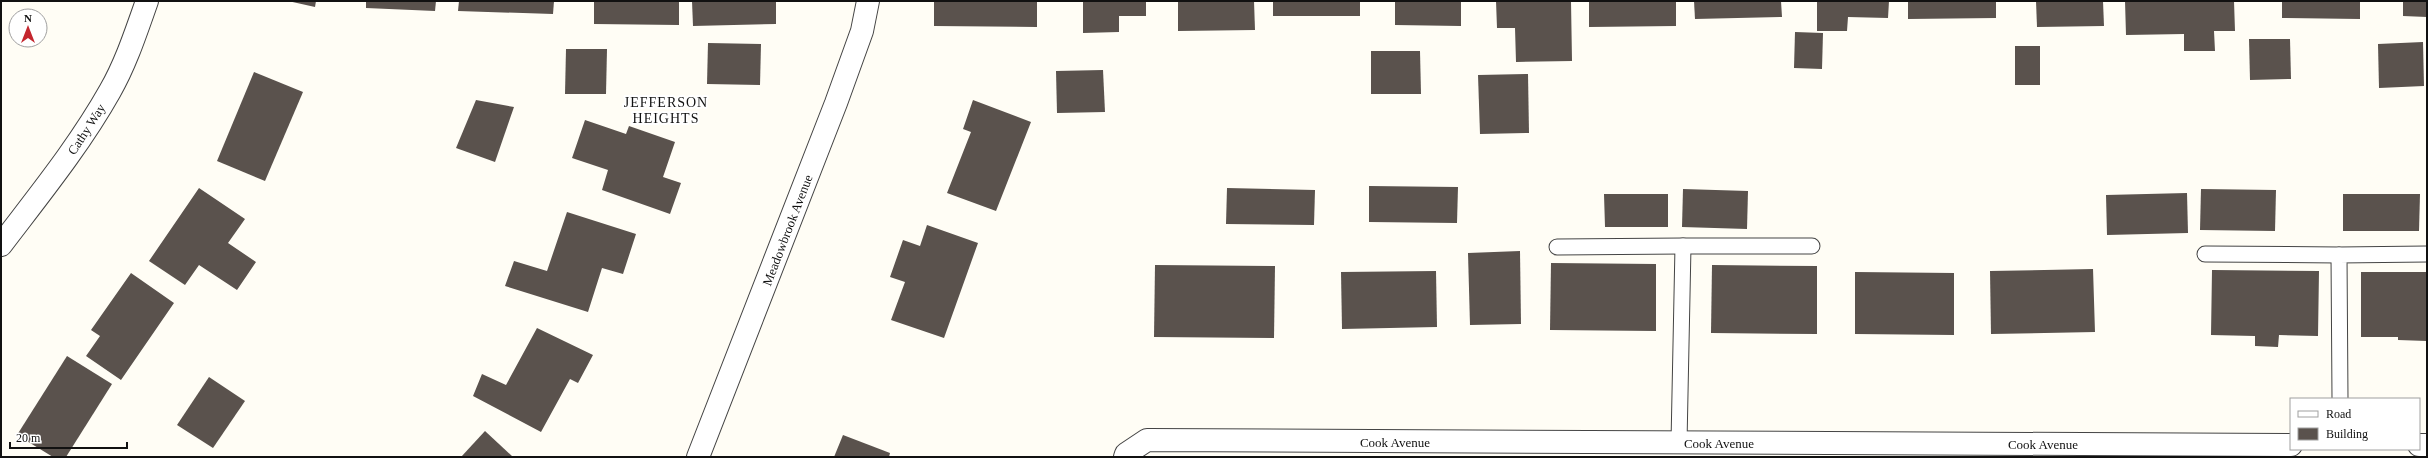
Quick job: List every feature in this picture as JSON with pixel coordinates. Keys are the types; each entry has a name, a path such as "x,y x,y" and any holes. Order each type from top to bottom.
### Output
{"street":[{"name":"Cathy Way","path":"1,245 74,148 111,90 132,46 147,1"},
{"name":"Meadowbrook Avenue","path":"698,457 836,103 862,31 868,1"},
{"name":"Cook Avenue","path":"1125,457 1126,454 1147,440 1679,443 1731,450 2290,445"}],"lane":[{"path":"1679,443 1683,246"},
{"path":"1557,247 1812,246"},
{"path":"2205,254 2427,254"},
{"path":"2339,255 2340,398"}],"building":[{"path":"288,1 316,1 315,7"},
{"path":"366,1 436,1 435,11 366,8"},
{"path":"459,1 554,1 553,14 458,11"},
{"path":"594,1 679,1 679,25 594,24"},
{"path":"692,1 776,1 776,24 693,26"},
{"path":"934,1 1037,1 1037,27 934,26"},
{"path":"1083,1 1146,1 1146,16 1119,16 1119,32 1083,33"},
{"path":"1178,1 1254,1 1255,30 1178,31"},
{"path":"1273,1 1360,1 1360,16 1273,16"},
{"path":"1395,1 1461,1 1461,26 1395,25"},
{"path":"1496,1 1571,1 1572,61 1516,62 1515,28 1497,28"},
{"path":"1589,1 1676,1 1676,26 1589,27"},
{"path":"1694,1 1781,1 1782,17 1695,19"},
{"path":"1817,1 1889,1 1888,18 1848,17 1847,31 1817,31"},
{"path":"1908,1 1996,1 1996,18 1908,19"},
{"path":"2036,1 2103,1 2104,26 2037,27"},
{"path":"2125,1 2234,1 2235,31 2214,31 2215,51 2184,51 2184,34 2126,35"},
{"path":"2282,1 2360,1 2360,19 2282,18"},
{"path":"2403,1 2427,1 2427,17 2403,16"},
{"path":"1795,32 1823,33 1822,69 1794,68"},
{"path":"2249,39 2290,39 2291,79 2250,80"},
{"path":"2423,42 2424,86 2379,88 2378,44"},
{"path":"708,43 761,44 760,85 707,84"},
{"path":"2015,46 2040,46 2040,85 2015,85"},
{"path":"566,49 607,49 606,94 565,94"},
{"path":"1371,51 1420,51 1421,94 1371,94"},
{"path":"1103,70 1105,112 1057,113 1056,71"},
{"path":"254,72 303,92 265,181 217,161"},
{"path":"1528,74 1529,133 1480,134 1478,75"},
{"path":"476,100 514,107 495,162 456,148"},
{"path":"973,100 1031,122 996,211 947,193 971,132 963,129"},
{"path":"585,120 626,134 629,126 675,142 663,177 681,183 670,214 602,190 608,170 572,158"},
{"path":"1369,186 1458,187 1457,223 1369,222"},
{"path":"199,188 245,219 228,243 256,262 237,290 199,265 185,285 149,261"},
{"path":"1227,188 1315,190 1314,225 1226,224"},
{"path":"1683,189 1748,191 1747,229 1682,227"},
{"path":"2201,189 2276,190 2275,231 2200,230"},
{"path":"2187,193 2188,233 2107,235 2106,195"},
{"path":"1604,194 1668,194 1668,227 1605,227"},
{"path":"2343,194 2420,194 2419,231 2343,231"},
{"path":"567,212 636,234 623,274 602,268 588,312 505,286 514,261 547,271"},
{"path":"927,225 978,243 944,338 891,320 905,282 890,277 903,240 920,246"},
{"path":"1520,251 1521,324 1470,325 1468,253"},
{"path":"1551,263 1656,264 1656,331 1550,330"},
{"path":"1155,265 1275,266 1274,338 1154,337"},
{"path":"1712,265 1817,266 1817,334 1711,333"},
{"path":"2093,269 2095,332 1991,334 1990,271"},
{"path":"2212,270 2319,271 2318,336 2279,335 2278,347 2255,346 2255,336 2211,335"},
{"path":"1436,271 1437,327 1342,329 1341,272"},
{"path":"1855,272 1954,273 1954,335 1855,334"},
{"path":"2361,272 2427,272 2427,341 2398,340 2398,337 2361,337"},
{"path":"131,273 174,303 121,380 86,356 100,336 91,330"},
{"path":"537,328 593,355 578,383 570,379 541,432 473,396 482,374 506,385"},
{"path":"67,356 112,384 66,457 53,457 17,435"},
{"path":"209,377 245,401 213,448 177,425"},
{"path":"485,431 513,457 461,457"},
{"path":"843,435 890,453 889,457 834,457"}],"district":[{"name":"JEFFERSON HEIGHTS","path":"666,110"}]}
